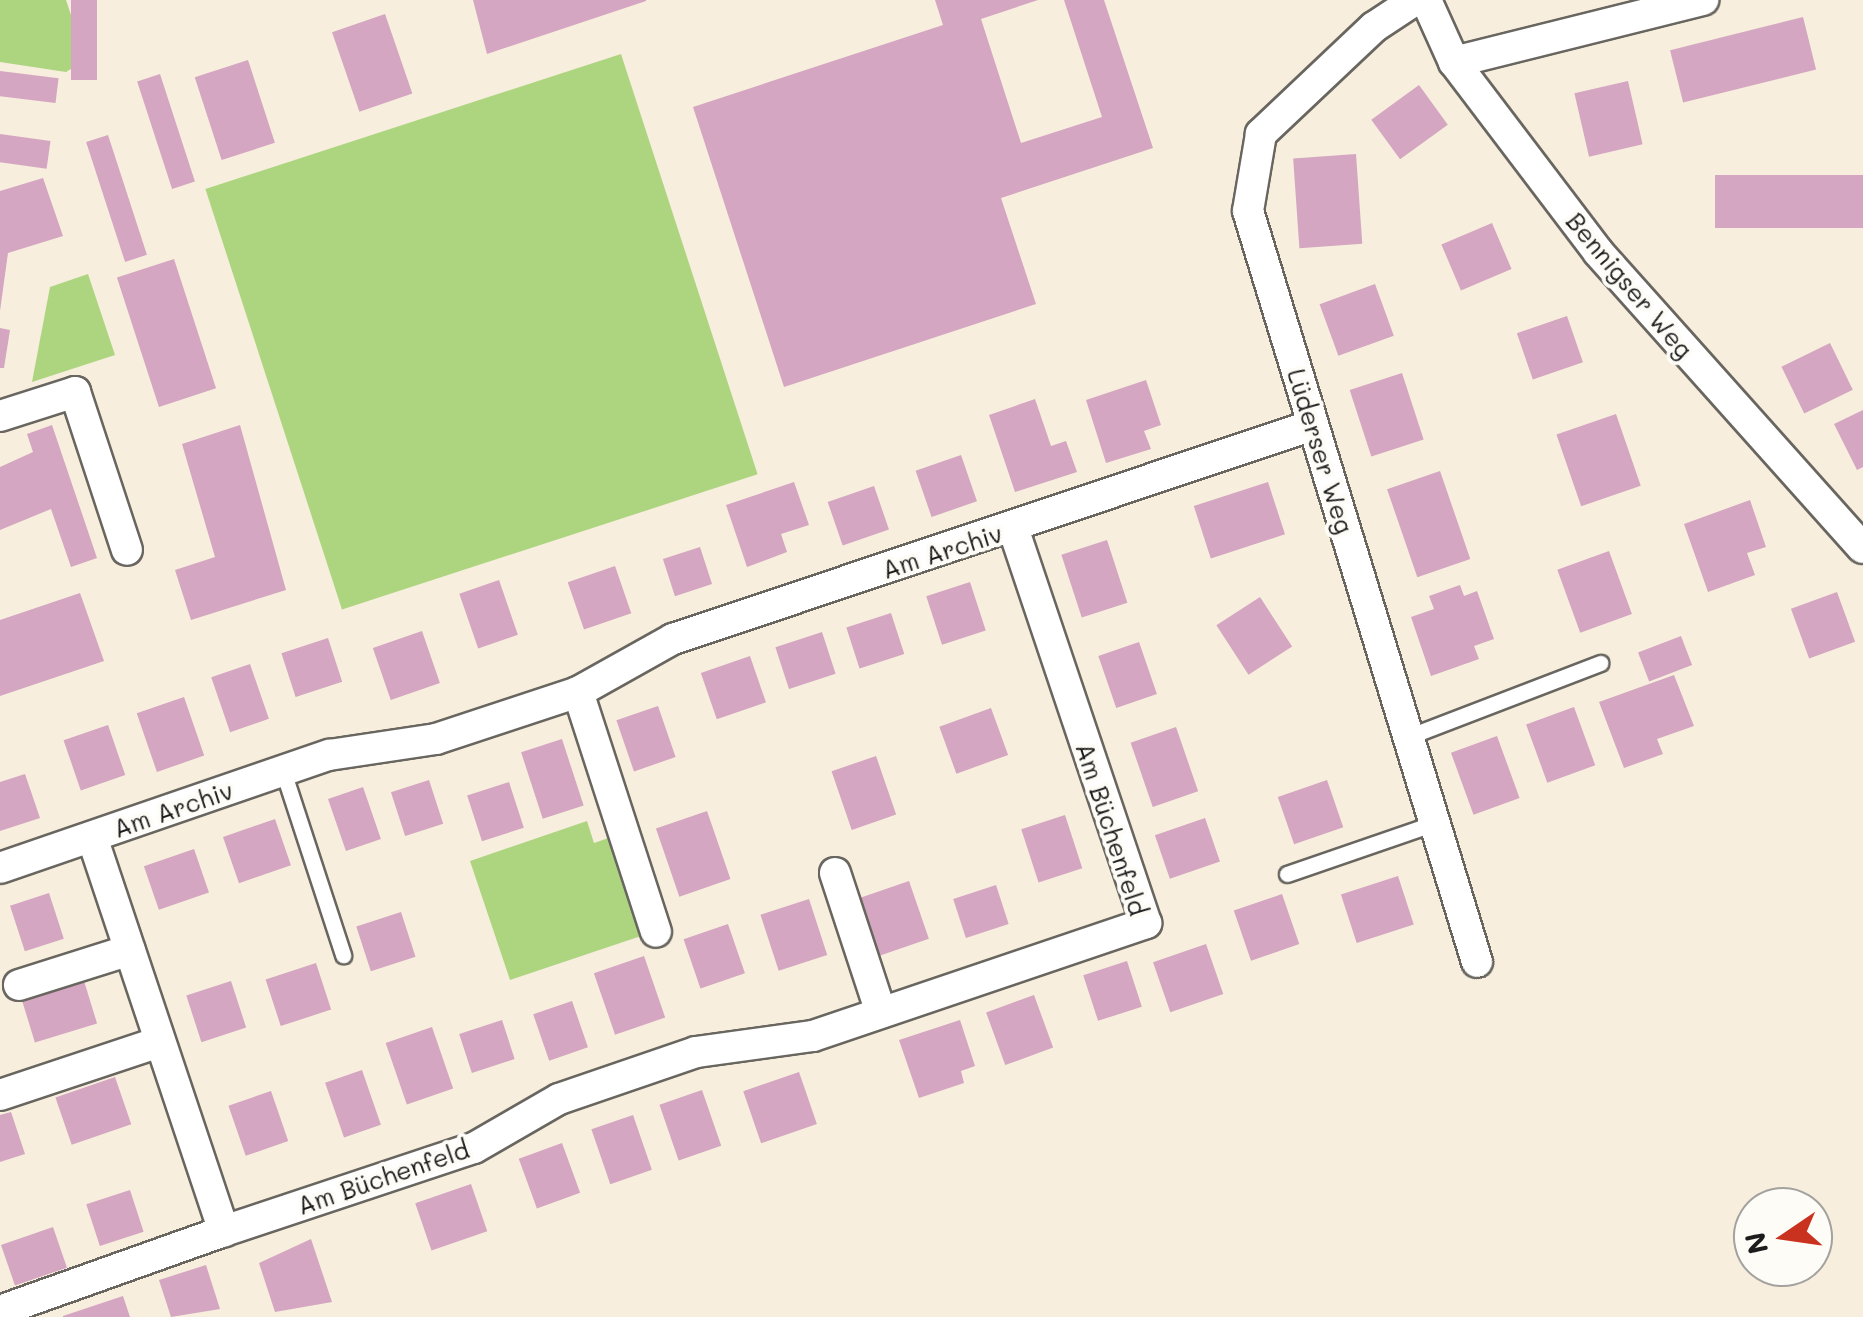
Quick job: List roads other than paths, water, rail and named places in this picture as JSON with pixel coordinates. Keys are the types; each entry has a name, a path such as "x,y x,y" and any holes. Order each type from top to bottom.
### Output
{"street":[{"name":"Lüderser Weg","path":"1415,0 1280,113 1250,170 1248,211 1477,962"},
{"name":"Bennigser Weg","path":"1426,0 1454,62 1598,252 1861,542"},
{"path":"1454,62 1703,0"},
{"path":"0,416 75,392 127,550"},
{"name":"Am Archiv","path":"0,868 283,771 436,739 578,692 672,640 1313,425"},
{"name":"Am Büchenfeld","path":"8,1308 474,1148 559,1099 696,1052 814,1036 1146,923 1012,528"},
{"path":"578,692 656,932"},
{"path":"92,838 224,1231"},
{"path":"835,873 881,1013"},
{"path":"19,985 130,950"},
{"path":"0,1095 160,1042"}],"lane":[{"path":"1410,736 1600,664"},
{"path":"283,771 343,955"},
{"path":"1287,874 1436,823"}]}
